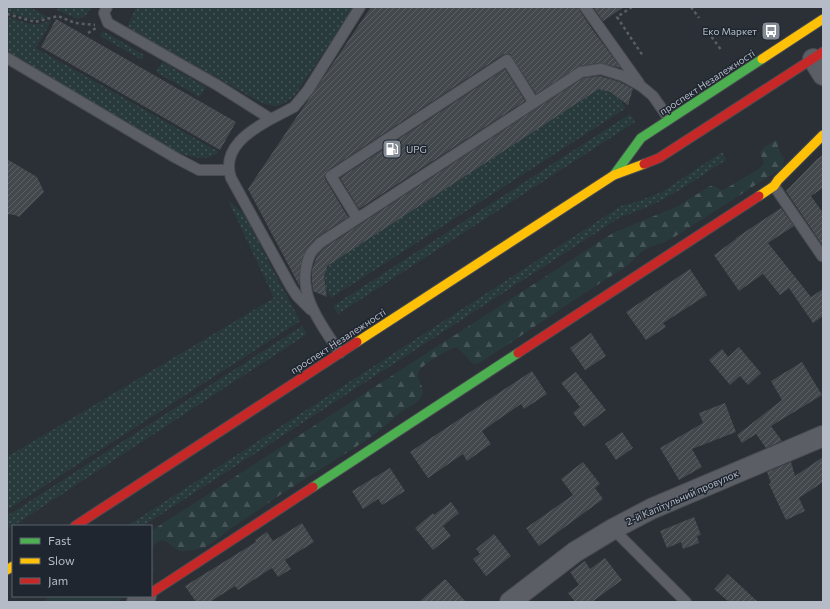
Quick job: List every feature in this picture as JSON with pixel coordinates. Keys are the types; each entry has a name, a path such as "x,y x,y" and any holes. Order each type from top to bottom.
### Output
{"main road":[{"name":"проспект Незалежності","path":"614,175 642,138 823,19"},
{"name":"проспект Незалежності","path":"77,525 614,175 659,158 820,62"},
{"path":"152,592 774,186 778,180 823,135"}],"street":[{"name":"2-й Капітульний провулок","path":"510,602 575,552 613,529 651,509 823,436"}],"lane":[{"path":"107,7 104,13 108,23 217,85 271,119"},
{"path":"315,314 297,296 291,287 231,178 228,170 230,156 242,139 252,129 294,107 308,90 360,7"},
{"path":"585,7 641,86"},
{"path":"7,58 176,158 199,170 228,170"},
{"path":"357,218 331,176 500,64 507,60 534,103"},
{"path":"340,353 315,314 306,288 306,269 310,253 320,243 581,72 601,69 623,76 641,86 653,96 669,119"},
{"path":"774,186 822,256"},
{"path":"613,529 686,602"}],"path":[{"path":"632,7 617,17 643,56"},
{"path":"691,7 699,18"},
{"path":"7,14 35,22 58,16 75,22 99,26"},
{"path":"708,32 722,51"}],"green space":[{"path":"7,7 29,7 48,17 33,20 7,12"},
{"path":"59,7 92,7 85,16 78,19 57,10"},
{"path":"135,7 354,7 295,95 286,102 275,106 260,102 127,27 136,8"},
{"path":"7,17 34,24 52,20 36,48 219,152 209,157 199,158 177,152 7,52"},
{"path":"103,31 144,55 142,60 100,36"},
{"path":"162,62 206,87 200,97 156,72"},
{"path":"599,89 615,96 626,108 331,298 325,283 327,266"},
{"path":"630,114 635,122 338,314 333,306"},
{"path":"776,140 778,141 778,148 784,159 782,168 676,236 648,248 624,268 477,364 473,364 457,347 435,358 423,366 418,374 423,394 413,405 402,411 372,436 280,495 205,547 181,551 177,550 165,541 159,541 155,544 152,551 152,530 613,233 678,206 710,186 714,186 721,190 725,189 759,169 764,163 760,153 763,148"},
{"path":"722,152 726,160 689,184 650,206 622,216 145,525 129,525 621,206 662,192"},
{"path":"228,200 243,213 300,321 7,510 7,457 274,298"},
{"path":"302,326 307,334 15,525 12,525 12,527 7,530 7,516"},
{"path":"152,551 153,569 152,576"},
{"path":"50,597 124,597 117,602 42,602"}],"building":[{"path":"371,7 579,7 592,29 621,68 600,63 580,66 536,94 510,54 504,54 327,171 325,179 348,217 316,238 307,248 300,267 299,285 248,189"},
{"path":"593,7 624,7 603,21"},
{"path":"56,19 236,122 220,150 41,47"},
{"path":"505,69 525,101 359,209 340,178"},
{"path":"600,76 620,82 633,89 628,105 610,92 599,89 327,266 324,277 327,297 313,291 312,270 317,256 324,248 583,78"},
{"path":"823,155 823,188 811,196 823,213 823,246 786,191 817,159"},
{"path":"7,159 37,177 44,192 19,217 7,214"},
{"path":"781,208 794,226 768,243 811,297 823,289 823,316 813,323 789,288 780,295 763,274 739,291 714,255 736,238"},
{"path":"690,269 707,295 663,323 666,327 646,340 626,312"},
{"path":"591,333 606,356 585,370 570,348"},
{"path":"739,347 761,373 748,385 740,376 730,385 709,360 722,349 728,357"},
{"path":"802,362 822,395 771,426 782,441 766,448 756,434 742,443 737,435 782,400 771,381"},
{"path":"532,371 547,394 524,409 521,404 482,431 491,444 467,461 463,454 428,478 410,452"},
{"path":"576,372 606,410 584,427 573,413 580,407 561,383"},
{"path":"725,403 736,432 692,449 702,467 679,480 660,448 703,423 699,413"},
{"path":"622,432 633,448 616,460 605,444"},
{"path":"823,457 823,482 799,498 805,511 786,520 769,484 771,483 767,472 791,462 795,476"},
{"path":"583,462 600,484 595,488 603,499 539,546 526,528 573,495 561,479"},
{"path":"390,468 405,491 382,505 378,499 363,509 352,491"},
{"path":"451,502 459,513 443,526 451,536 433,550 415,528 433,513 434,515"},
{"path":"694,517 701,535 697,536 699,543 683,549 681,542 667,548 660,531"},
{"path":"302,523 314,542 285,560 291,569 278,577 272,568 238,590 235,586 210,602 196,602 185,586 256,542 255,540 267,532 273,541"},
{"path":"494,534 511,556 486,576 473,559 480,554 476,549"},
{"path":"605,558 622,580 592,602 575,602 568,593 579,585 570,572 585,561 590,569"},
{"path":"728,574 758,602 729,602 714,589"},
{"path":"445,579 466,602 419,602"}],"traffic: fast":[{"path":"614,175 641,138 762,59"},
{"path":"313,487 518,353"}],"traffic: slow":[{"path":"762,59 823,19"},
{"path":"759,196 774,186 778,180 823,135"},
{"path":"357,342 614,175 644,164"},
{"path":"7,570 12,567"}],"traffic: jam":[{"path":"644,164 659,158 823,52"},
{"path":"518,353 759,196"},
{"path":"77,525 357,342"},
{"path":"152,592 313,487"}],"place":[{"name":"Еко Маркет","path":"771,31"},
{"name":"UPG","path":"392,149"}]}
